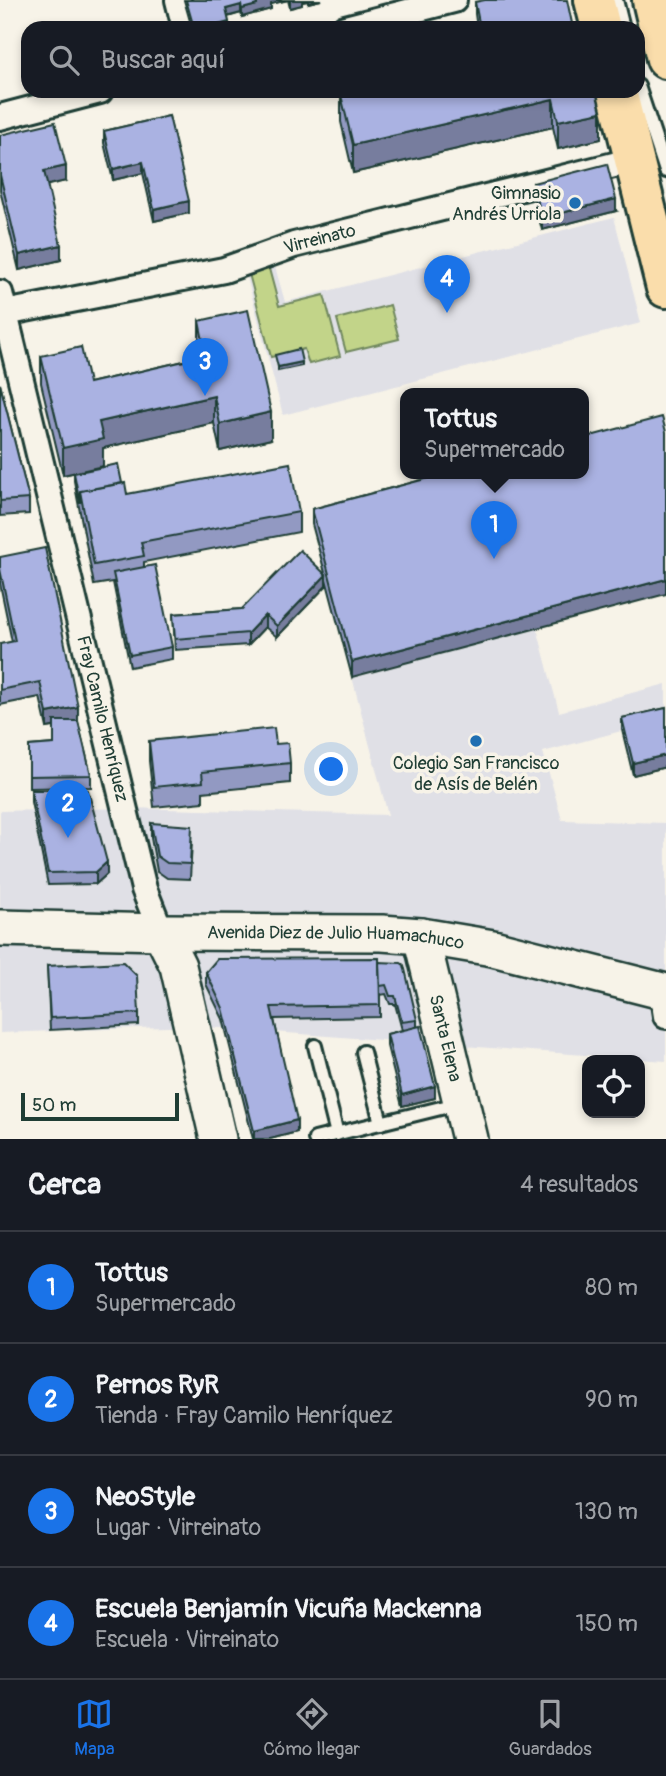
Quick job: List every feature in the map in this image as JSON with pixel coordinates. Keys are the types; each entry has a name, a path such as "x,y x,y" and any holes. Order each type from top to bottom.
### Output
{"main road":[{"path":"594,0 599,21"},
{"path":"652,0 666,59"},
{"path":"620,98 650,165 666,288"},
{"name":"Avenida Diez de Julio Huamachuco","path":"0,928 161,932 345,932 421,936 493,948 665,1000"},
{"name":"Fray Camilo Henríquez","path":"161,932 177,966 218,1139"},
{"name":"Santa Elena","path":"421,936 470,1139"}],"street":[{"path":"178,0 183,21"},
{"path":"372,21 454,0"},
{"path":"0,117 73,98"},
{"name":"Virreinato","path":"3,303 224,270 294,245 650,165"},
{"name":"Fray Camilo Henríquez","path":"3,303 144,889 161,932"}],"lane":[{"path":"606,0 611,21"},
{"path":"616,0 621,21"},
{"path":"630,98 666,245"},
{"path":"640,98 650,165"},
{"path":"315,1046 337,1134"},
{"path":"363,1052 381,1123"},
{"path":"315,1139 462,1103"}],"shaded area":[{"path":"614,217 641,323 283,415 245,270 274,263 285,302"},
{"path":"537,628 559,712 666,684 666,719 543,752 562,820 666,823 666,1061 645,1059 645,1055 585,1055 193,1026 0,1033 0,811 129,808 388,815 352,677"}],"green space":[{"path":"268,265 279,306 324,295 340,356 309,364 304,349 271,357 248,270"},
{"path":"390,305 399,339 346,352 337,319"}],"building":[{"path":"186,0 256,0 257,5 226,9 229,21 192,21"},
{"path":"567,0 572,21 479,21 475,2"},
{"path":"342,98 598,98 601,112 558,121 553,99 353,145"},
{"path":"169,116 189,201 154,209 143,162 113,169 104,131"},
{"path":"55,122 66,166 44,171 61,245 19,255 0,175 0,135"},
{"path":"607,164 616,199 542,218 533,183"},
{"path":"248,310 271,412 220,424 214,396 99,422 103,439 63,448 41,356 81,347 89,383 206,356 199,321"},
{"path":"299,349 302,362 278,367 275,355"},
{"path":"0,384 29,499 0,501"},
{"path":"662,417 666,432 666,579 352,662 312,509 425,479 589,479 589,436"},
{"path":"290,463 299,512 141,542 144,556 94,565 80,491 125,483 127,494"},
{"path":"118,464 122,483 80,491 80,503 74,473"},
{"path":"45,548 78,707 47,713 40,682 0,690 0,644 15,641 0,569 0,557"},
{"path":"300,550 326,575 277,626 265,615 248,633 175,639 173,614 242,609"},
{"path":"155,565 172,647 130,655 113,573"},
{"path":"666,708 666,755 633,763 622,718"},
{"path":"54,721 78,721 91,775 29,776 29,746 54,744"},
{"path":"274,728 276,744 288,743 290,763 202,772 203,782 154,787 149,741"},
{"path":"31,790 88,790 107,862 96,872 48,873"},
{"path":"151,823 192,826 190,864 167,863 157,856"},
{"path":"379,958 380,1005 271,1007 297,1120 254,1131 223,1008 206,972 217,959"},
{"path":"123,962 137,976 139,1013 50,1018 47,966"},
{"path":"379,962 404,965 417,1020 402,1022 395,996 390,996 386,985 380,986"},
{"path":"420,1026 435,1086 402,1095 387,1034"}],"place":[{"name":"Gimnasio Andrés Urriola","path":"575,203"},
{"name":"Escuela Benjamín Vicuña Mackenna","path":"447,313"},
{"name":"NeoStyle","path":"205,396"},
{"name":"Tottus","path":"494,559"},
{"name":"Colegio San Francisco de Asís de Belén","path":"476,741"},
{"name":"Pernos RyR","path":"68,838"}]}
